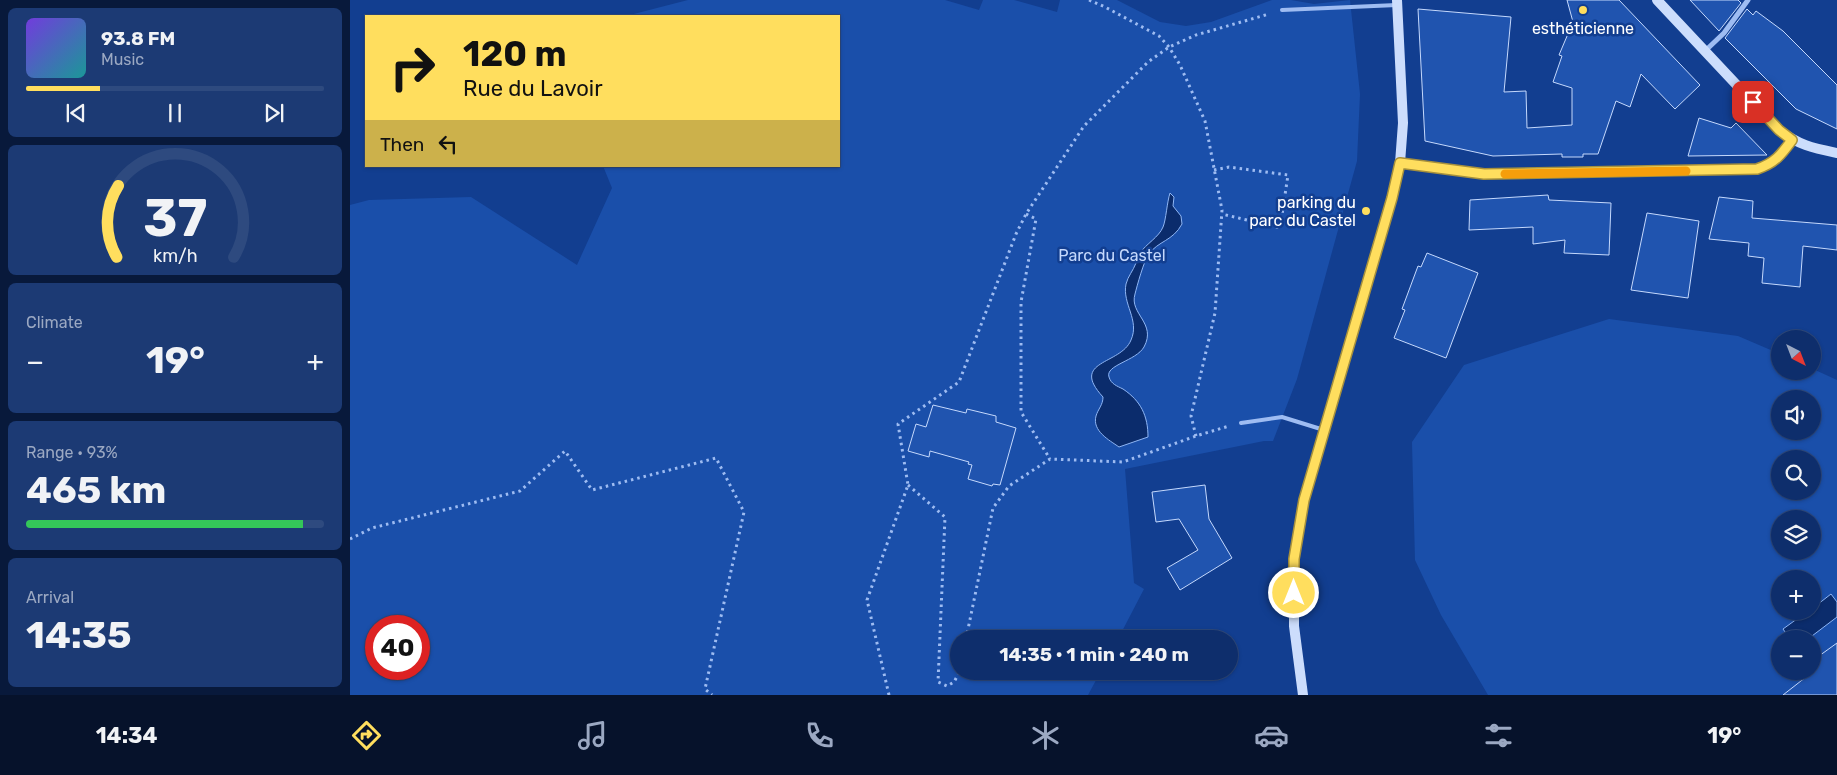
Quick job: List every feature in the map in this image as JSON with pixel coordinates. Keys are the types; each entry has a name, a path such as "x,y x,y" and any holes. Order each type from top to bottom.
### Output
{"street":[{"path":"1657,0 1779,130 1803,146 1837,152"},
{"path":"1705,51 1724,33 1748,0"},
{"path":"1303,695 1294,626 1294,559 1304,500 1392,198 1400,163 1403,124 1397,3"},
{"path":"1400,163 1484,174 1757,169 1770,165 1792,140"}],"lane":[{"path":"1282,10 1397,3"},
{"path":"1241,423 1282,417 1324,430"}],"path":[{"path":"1089,0 1106,7 1158,36 1169,47 1180,65 1205,121 1222,214 1215,313 1191,416 1196,436"},
{"path":"889,695 867,600 908,485 898,424 959,382 1016,234 1026,214 1084,126 1148,62 1169,47 1196,35 1282,10"},
{"path":"1214,170 1229,167 1288,175 1280,228 1222,214"},
{"path":"1026,214 1036,219 1021,302 1021,412 1050,459"},
{"path":"968,630 993,508 1009,486 1050,459 1123,462 1196,436 1241,423"},
{"path":"350,539 372,528 520,491 565,451 592,490 716,458 744,512 705,689 712,695"},
{"path":"908,485 946,517 938,682 948,686 955,680"}],"green space":[{"name":"Parc du Castel","path":"688,0 945,0 979,10 983,0 1014,0 1057,12 1060,0 1117,0 1160,22 1186,26 1211,22 1272,0 1291,0 1314,4 1350,0 1360,94 1357,161 1297,379 1273,441 1264,441 1125,469 1134,583 1144,589 1123,630 950,630 950,680 1096,680 1088,695 350,695 350,205 369,200 471,197 577,265 612,188 603,167 840,167 840,15 630,15"},
{"path":"1609,319 1738,336 1771,350 1771,380 1821,380 1821,373 1837,380 1837,695 1488,695 1441,615 1415,560 1412,442 1464,365"}],"shaded area":[{"path":"1170,193 1174,197 1173,206 1181,216 1182,224 1170,238 1157,246 1149,254 1135,294 1134,301 1145,325 1147,339 1140,352 1116,366 1109,373 1113,383 1123,389 1139,404 1147,422 1148,437 1119,447 1106,438 1096,426 1096,416 1103,397 1094,385 1092,376 1094,369 1126,348 1131,340 1133,326 1126,298 1126,284 1139,254 1159,234 1163,227"},
{"path":"1831,594 1837,602 1837,617 1820,630 1784,630 1796,620 1821,620 1821,602"}],"building":[{"path":"1567,0 1619,0 1700,85 1675,109 1641,74 1630,107 1616,101 1598,154 1583,154 1583,157 1562,157 1562,154 1493,156 1425,141 1418,9 1511,17 1504,92 1526,91 1527,128 1572,125 1572,88 1553,82 1562,56 1559,55 1573,22"},
{"path":"1690,0 1738,0 1741,3 1719,31"},
{"path":"1747,9 1753,15 1756,11 1783,31 1837,85 1837,129 1796,109 1725,38"},
{"path":"1699,118 1731,128 1736,123 1767,155 1688,156"},
{"path":"1548,195 1549,200 1611,203 1609,255 1564,253 1565,240 1533,244 1533,227 1469,230 1470,200"},
{"path":"1719,197 1753,201 1752,218 1837,225 1837,250 1803,246 1800,287 1762,283 1764,258 1748,256 1749,243 1709,239"},
{"path":"1647,213 1699,221 1688,298 1631,290"},
{"path":"1427,253 1478,273 1446,358 1394,338 1405,310 1402,309 1418,266 1421,267"},
{"path":"933,405 966,413 967,409 996,416 996,422 1016,428 1000,485 993,484 992,486 968,479 972,465 968,464 969,462 930,451 929,457 908,451 916,424 926,427"},
{"path":"1205,485 1209,519 1232,558 1180,590 1167,568 1198,550 1179,519 1156,522 1152,492"},
{"path":"1837,643 1837,695 1783,695 1802,680 1821,680 1821,655"}],"slow traffic":[{"path":"1505,174 1686,171"}],"place":[{"name":"esthéticienne","path":"1583,10"},
{"name":"parking du parc du Castel","path":"1366,211"}],"route":[{"path":"1294,593 1294,559 1304,500 1392,198 1400,163 1484,174 1757,169 1770,165 1792,140 1779,130 1753,102"}]}
